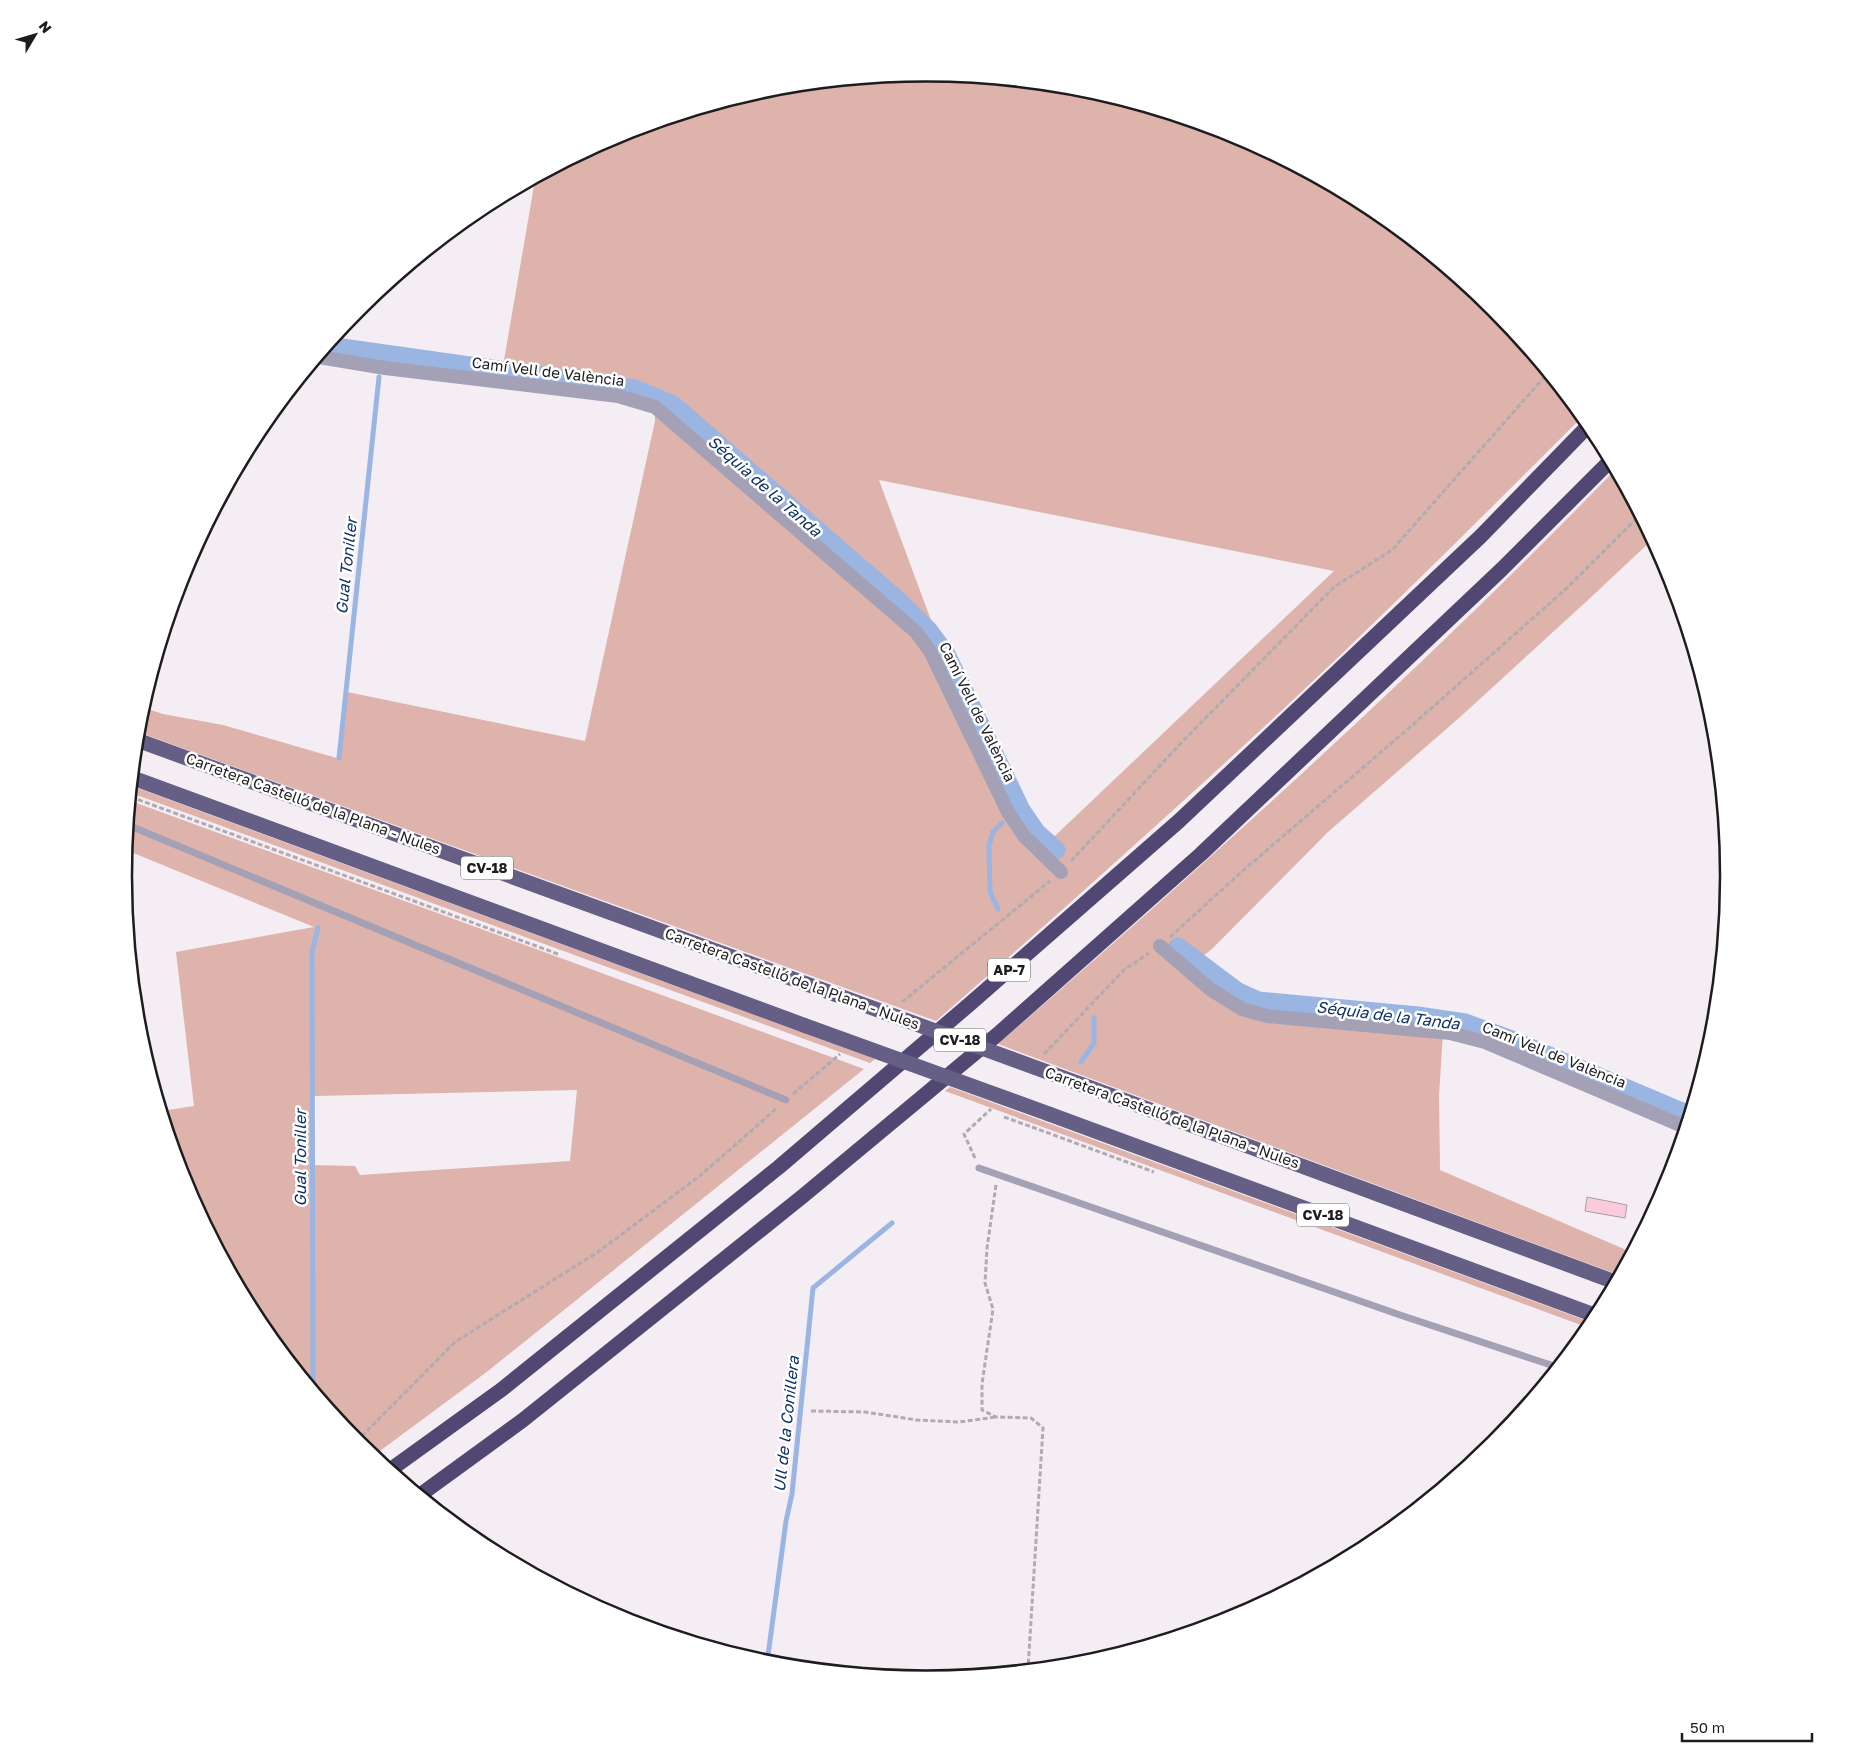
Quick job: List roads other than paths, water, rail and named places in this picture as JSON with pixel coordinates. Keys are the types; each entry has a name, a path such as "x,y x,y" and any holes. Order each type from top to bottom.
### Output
{"highway":[{"name":"AP-7","path":"395,1466 501,1390 779,1167 971,1003 1179,821 1481,536 1583,431"},
{"name":"AP-7","path":"425,1491 523,1420 803,1196 998,1034 1202,854 1502,569 1605,466"}],"main road":[{"name":"Carretera Castelló de la Plana - Nules","path":"144,742 838,995 1610,1280"},
{"name":"CV-18","path":"138,780 1589,1313"}],"street":[{"name":"Camí Vell de València","path":"325,358 395,369 618,396 655,407 916,632 934,658 1008,812 1024,836 1061,872"},
{"name":"Camí Vell de València","path":"1160,946 1210,989 1242,1009 1267,1016 1450,1032 1485,1042 1680,1125"}],"lane":[{"path":"134,827 786,1100"},
{"path":"979,1168 1403,1316 1552,1365"},
{"path":"429,1494 523,1420"}],"waterway":[{"name":"Séquia de la Tanda","path":"335,347 635,389 673,405 903,605 928,630 946,654 1021,810 1036,832 1056,850"},
{"name":"Gual Toniller","path":"339,758 379,377"},
{"name":"Ull de la Conillera","path":"998,909 990,892 989,845 993,832 1002,823"},
{"name":"Gual Toniller","path":"313,1381 312,952 318,928"},
{"name":"Séquia de la Tanda","path":"1178,947 1238,992 1258,1001 1418,1016 1465,1023 1509,1039 1684,1113"},
{"name":"Ull de la Conillera","path":"1081,1062 1094,1043 1094,1018"},
{"name":"Ull de la Conillera","path":"768,1654 786,1521 792,1494 813,1288 892,1223"}]}
